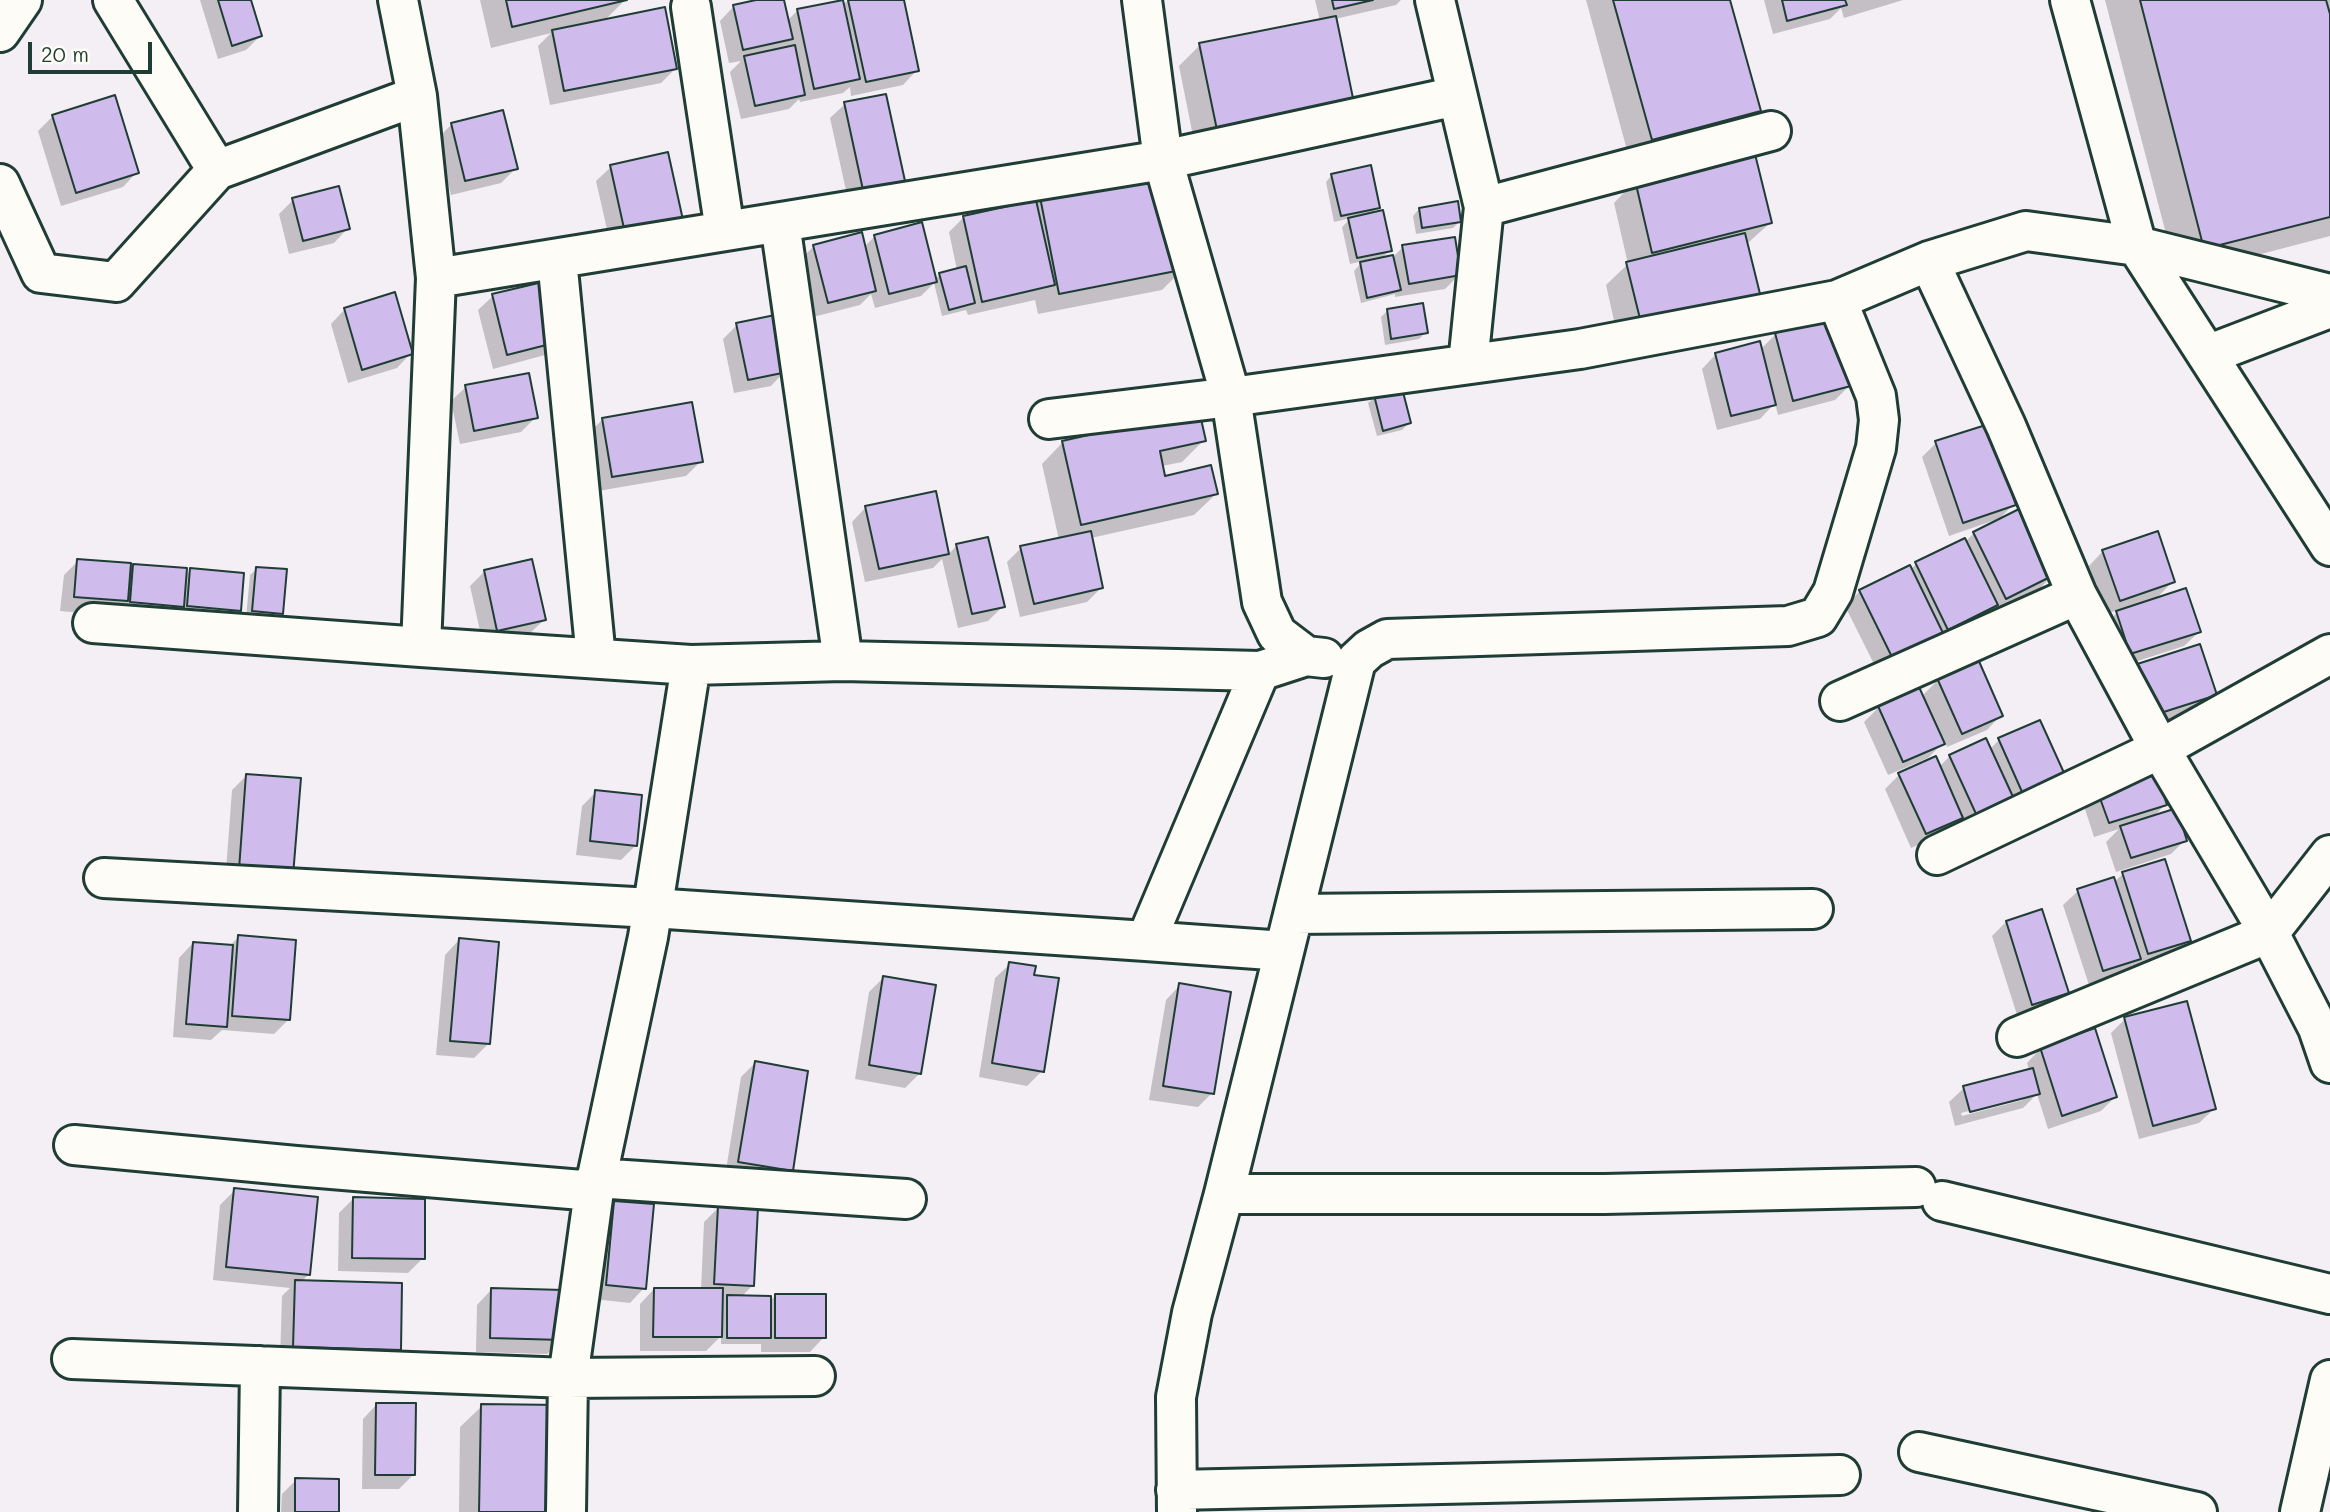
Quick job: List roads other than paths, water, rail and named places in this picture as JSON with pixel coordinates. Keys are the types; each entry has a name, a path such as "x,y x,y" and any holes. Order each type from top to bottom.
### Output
{"street":[{"path":"0,32 22,0"},
{"path":"113,0 217,170"},
{"path":"398,0 416,96 436,278 421,647"},
{"path":"1142,0 1163,160 1231,397 1262,602 1277,634 1306,656"},
{"path":"1435,0 1484,207 1468,364"},
{"path":"2070,0 2137,246 2330,546"},
{"path":"691,7 725,232"},
{"path":"0,184 41,274 116,282 217,170 416,96"},
{"path":"436,278 1163,160 1457,96"},
{"path":"1484,207 1770,131"},
{"path":"780,223 843,661"},
{"path":"1049,419 1580,349 1836,300 1929,261 2026,231 2137,246 2330,294"},
{"path":"557,259 596,658"},
{"path":"1929,261 2006,426 2077,595 2160,749 2269,933 2318,1028 2330,1063"},
{"path":"1836,300 1876,396 1879,421 1876,448 1833,592 1818,617 1788,626 1387,639 1369,649 1356,661 1224,1194 1192,1312 1176,1397 1177,1501 1840,1475"},
{"path":"2207,355 2330,308"},
{"path":"1840,701 2077,595"},
{"path":"93,623 691,665 843,661 1260,671 1306,656 1356,661"},
{"path":"1937,855 2160,749 2330,654"},
{"path":"566,1512 568,1378 595,1184 652,908 691,665"},
{"path":"1146,941 1260,671"},
{"path":"2017,1037 2269,933 2330,855"},
{"path":"104,878 652,908 1284,951"},
{"path":"1294,914 1813,909"},
{"path":"74,1145 296,1166 906,1199"},
{"path":"1224,1194 1929,1194 2330,1294"},
{"path":"72,1359 568,1378 815,1376"},
{"path":"258,1512 260,1366"},
{"path":"2300,1512 2330,1380"},
{"path":"1919,1452 2197,1512"}]}
